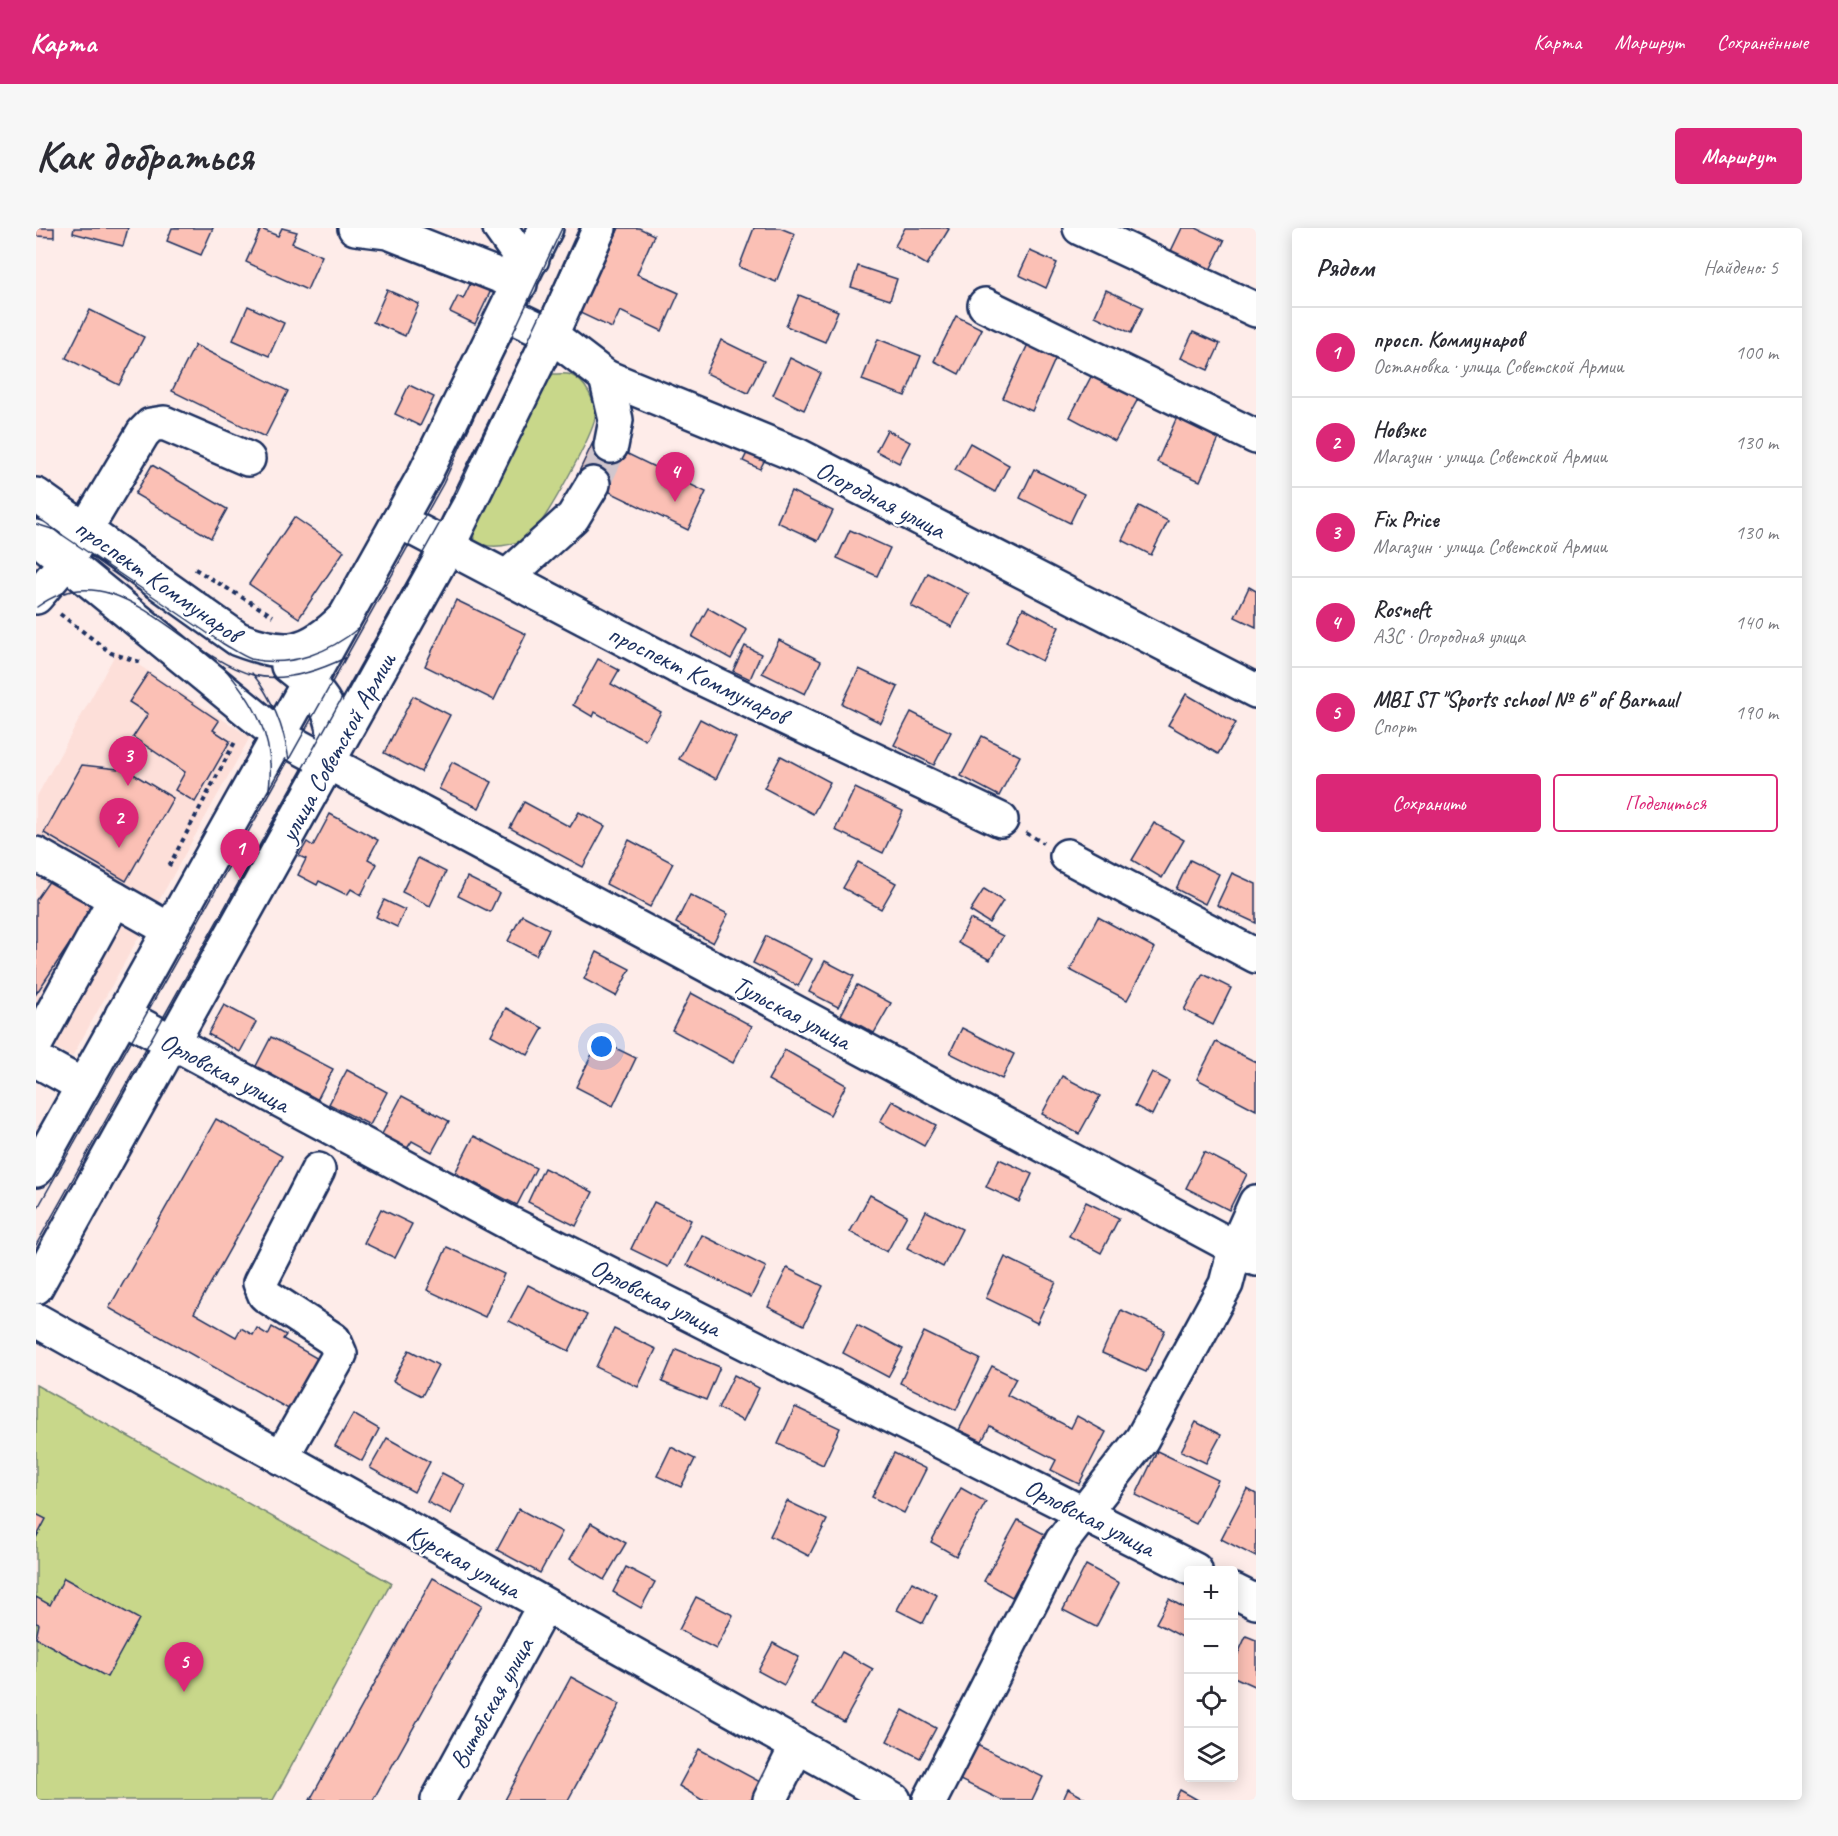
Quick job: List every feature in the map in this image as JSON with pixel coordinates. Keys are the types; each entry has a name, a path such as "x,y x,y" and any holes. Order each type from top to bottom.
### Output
{"street":[{"path":"355,228 388,232 526,272"},
{"path":"500,228 517,252 526,272"},
{"path":"36,1170 425,474 546,228"},
{"name":"улица Советской Армии","path":"36,1287 447,548 552,335 599,228"},
{"path":"1080,228 1256,310"},
{"path":"985,305 1256,437"},
{"name":"Огородная улица","path":"505,313 552,335 606,377 797,455 1256,691"},
{"path":"606,377 616,420 611,446"},
{"path":"36,597 66,562 143,433 151,425 164,423 248,459"},
{"path":"507,577 573,517 593,484"},
{"name":"проспект Коммунаров","path":"36,495 237,639 263,649 286,652 308,648 327,635 345,617"},
{"name":"проспект Коммунаров","path":"399,521 676,666 1001,820"},
{"name":"проспект Коммунаров","path":"36,537 279,736 328,764"},
{"path":"263,649 309,682 331,717 334,735 328,764"},
{"name":"Тульская улица","path":"328,764 1246,1254"},
{"path":"36,854 170,930"},
{"path":"1067,856 1256,956"},
{"path":"36,1043 115,899"},
{"name":"Орловская улица","path":"122,1015 171,1044 509,1223 1186,1566"},
{"path":"36,1060 83,1086"},
{"path":"281,1458 340,1354 333,1340 265,1295 260,1288 260,1283 318,1170"},
{"path":"930,1800 1062,1541 1142,1439 1226,1284 1246,1254 1256,1202"},
{"name":"Курская улица","path":"36,1320 894,1800"},
{"path":"1238,1593 1256,1602"},
{"name":"Витебская улица","path":"438,1800 544,1606"},
{"path":"770,1800 796,1746"}],"path":[{"path":"185,562 283,622"},
{"path":"1001,820 1067,856"}],"shaded area":[{"path":"117,651 250,737 72,1057 36,1037 36,798"}],"green space":[{"path":"553,374 571,375 585,387 592,399 595,412 592,427 556,498 537,528 524,539 510,544 494,546 480,543 474,540 473,531 545,384"},
{"path":"36,1385 391,1583 273,1800 36,1800"}],"building":[{"path":"36,228 54,228 54,237 36,236"},
{"path":"74,228 128,228 123,246 73,233"},
{"path":"172,228 213,228 201,255 167,241"},
{"path":"282,228 297,232 292,243 322,256 307,290 246,262 261,229 278,236"},
{"path":"619,228 639,228 654,235 637,274 679,293 662,331 620,311 612,328 580,313"},
{"path":"754,228 780,228 795,234 776,282 739,267"},
{"path":"905,228 949,229 927,265 895,246"},
{"path":"1182,228 1196,228 1224,241 1210,270 1171,251"},
{"path":"1030,251 1057,263 1046,288 1019,275"},
{"path":"858,266 897,279 890,300 851,287"},
{"path":"475,274 494,284 475,324 450,312 458,296 463,299"},
{"path":"387,290 419,304 405,336 373,322"},
{"path":"1106,290 1143,307 1131,333 1095,316"},
{"path":"799,295 838,311 825,342 786,326"},
{"path":"248,306 284,323 269,356 233,340"},
{"path":"90,310 144,337 119,385 66,358"},
{"path":"956,316 982,329 959,374 934,361"},
{"path":"1193,332 1220,344 1208,370 1181,358"},
{"path":"878,339 921,356 905,396 862,380"},
{"path":"721,340 764,361 748,393 706,373"},
{"path":"1029,342 1057,355 1032,411 1003,398"},
{"path":"195,345 288,391 265,437 172,391"},
{"path":"790,358 821,373 804,410 773,395"},
{"path":"1093,373 1139,397 1115,441 1070,417"},
{"path":"409,385 434,397 420,426 395,414"},
{"path":"1177,417 1220,436 1200,481 1157,462"},
{"path":"887,430 910,442 899,463 876,451"},
{"path":"595,438 706,492 688,530 577,476"},
{"path":"753,441 770,450 760,469 743,461"},
{"path":"970,443 1009,465 995,492 955,470"},
{"path":"152,465 227,509 211,538 135,494"},
{"path":"1034,469 1084,494 1070,523 1020,498"},
{"path":"791,491 833,511 818,541 777,522"},
{"path":"1139,506 1168,521 1151,555 1122,540"},
{"path":"294,517 344,551 299,618 249,584"},
{"path":"850,530 890,548 877,576 837,558"},
{"path":"928,573 969,594 952,627 911,606"},
{"path":"1249,587 1256,591 1256,627 1235,617"},
{"path":"456,600 526,634 494,700 425,666"},
{"path":"708,608 747,630 731,659 692,637"},
{"path":"1023,608 1059,627 1042,661 1006,642"},
{"path":"779,640 821,661 805,694 762,673"},
{"path":"745,646 761,654 750,679 733,671"},
{"path":"598,659 619,670 611,684 661,712 645,740 595,712 593,717 573,705"},
{"path":"859,669 898,687 881,723 842,704"},
{"path":"148,673 219,721 213,730 230,741 195,802 175,790 185,772 133,737 148,714 129,702"},
{"path":"1186,694 1236,723 1218,754 1168,725"},
{"path":"413,696 450,715 421,772 384,753"},
{"path":"911,712 951,732 934,765 894,745"},
{"path":"700,719 736,738 716,779 679,759"},
{"path":"982,736 1020,756 999,796 961,776"},
{"path":"781,756 830,782 813,814 764,788"},
{"path":"452,762 492,782 479,808 439,789"},
{"path":"82,765 127,770 173,798 126,881 44,833"},
{"path":"855,788 903,811 883,853 835,830"},
{"path":"524,802 570,827 579,812 605,826 583,867 510,828"},
{"path":"330,814 378,840 368,859 377,864 361,895 351,889 347,895 319,881 317,885 298,875 306,859 299,856 307,842 313,846"},
{"path":"1154,823 1184,840 1162,878 1132,860"},
{"path":"629,840 673,863 650,907 606,884"},
{"path":"418,858 446,872 430,906 402,892"},
{"path":"1190,860 1219,874 1205,904 1176,889"},
{"path":"858,862 896,883 881,909 843,888"},
{"path":"1232,873 1256,884 1256,923 1217,905"},
{"path":"52,877 95,906 36,994 36,900"},
{"path":"467,877 499,893 490,912 458,896"},
{"path":"984,889 1003,901 989,923 970,911"},
{"path":"690,895 728,914 713,943 676,923"},
{"path":"384,900 405,910 397,927 376,917"},
{"path":"522,915 549,929 536,955 508,941"},
{"path":"1098,917 1155,948 1127,1000 1070,970"},
{"path":"970,919 1003,936 990,960 958,943"},
{"path":"766,936 812,959 798,986 753,963"},
{"path":"597,952 630,969 616,996 584,979"},
{"path":"825,961 854,976 838,1007 809,992"},
{"path":"1203,974 1231,988 1213,1025 1184,1010"},
{"path":"857,985 891,1003 874,1033 841,1015"},
{"path":"691,993 752,1026 733,1063 672,1030"},
{"path":"224,1005 256,1022 240,1052 208,1034"},
{"path":"506,1008 543,1028 528,1055 491,1035"},
{"path":"962,1028 1014,1054 1002,1079 950,1053"},
{"path":"271,1037 333,1069 316,1102 254,1070"},
{"path":"599,1040 636,1058 613,1106 576,1087"},
{"path":"1216,1042 1256,1062 1256,1110 1197,1079"},
{"path":"785,1050 846,1085 830,1115 768,1080"},
{"path":"347,1070 387,1092 370,1125 329,1104"},
{"path":"1152,1072 1169,1081 1152,1115 1135,1106"},
{"path":"1062,1076 1100,1096 1079,1134 1042,1114"},
{"path":"402,1096 449,1121 432,1152 412,1141 406,1150 381,1136"},
{"path":"892,1101 936,1125 924,1146 880,1122"},
{"path":"216,1119 282,1156 194,1313 236,1337 241,1328 253,1335 257,1328 268,1335 272,1327 286,1335 283,1339 320,1360 292,1411 109,1308"},
{"path":"474,1136 536,1168 517,1205 455,1173"},
{"path":"1204,1152 1247,1174 1229,1210 1186,1188"},
{"path":"999,1159 1032,1174 1019,1202 986,1187"},
{"path":"544,1168 593,1192 576,1226 528,1202"},
{"path":"870,1195 907,1215 887,1252 850,1232"},
{"path":"654,1202 691,1220 668,1267 631,1249"},
{"path":"1086,1202 1119,1218 1101,1253 1069,1236"},
{"path":"381,1209 412,1224 395,1258 364,1243"},
{"path":"926,1211 962,1229 943,1267 907,1248"},
{"path":"702,1235 766,1267 751,1297 687,1265"},
{"path":"447,1247 504,1274 485,1317 427,1290"},
{"path":"1005,1257 1056,1282 1037,1323 986,1298"},
{"path":"787,1268 823,1286 804,1325 768,1307"},
{"path":"528,1285 587,1315 569,1351 509,1321"},
{"path":"1121,1310 1165,1330 1146,1372 1102,1353"},
{"path":"857,1325 903,1349 888,1377 843,1353"},
{"path":"614,1329 656,1349 638,1387 596,1367"},
{"path":"924,1332 980,1359 956,1410 900,1383"},
{"path":"676,1349 720,1367 706,1400 662,1382"},
{"path":"409,1350 438,1365 422,1396 393,1381"},
{"path":"992,1366 1016,1378 1007,1395 1071,1428 1077,1416 1106,1432 1079,1484 1051,1470 1056,1460 990,1426 982,1441 959,1430"},
{"path":"734,1375 759,1388 743,1421 718,1408"},
{"path":"795,1407 840,1428 823,1465 778,1444"},
{"path":"353,1414 379,1429 362,1461 335,1446"},
{"path":"1196,1422 1221,1435 1206,1463 1181,1451"},
{"path":"387,1438 430,1462 414,1492 370,1468"},
{"path":"671,1447 695,1459 681,1487 657,1476"},
{"path":"1157,1451 1218,1480 1196,1524 1136,1495"},
{"path":"894,1453 926,1469 904,1513 872,1497"},
{"path":"442,1473 465,1485 451,1514 427,1502"},
{"path":"961,1488 986,1502 956,1556 931,1542"},
{"path":"1247,1489 1256,1494 1256,1557 1221,1539"},
{"path":"787,1501 827,1520 809,1556 770,1536"},
{"path":"519,1509 562,1532 540,1573 497,1550"},
{"path":"36,1514 46,1519 36,1538"},
{"path":"1018,1520 1046,1535 1012,1597 984,1581"},
{"path":"591,1523 626,1543 604,1580 570,1559"},
{"path":"1086,1565 1119,1583 1096,1627 1063,1610"},
{"path":"626,1567 655,1582 641,1608 613,1592"},
{"path":"64,1578 139,1619 107,1677 36,1638 39,1624 36,1623 36,1597 50,1605"},
{"path":"433,1578 482,1605 373,1800 310,1800"},
{"path":"912,1582 937,1595 923,1623 897,1610"},
{"path":"696,1597 733,1615 716,1649 679,1630"},
{"path":"1169,1599 1184,1608 1184,1638 1156,1623"},
{"path":"1246,1636 1256,1640 1256,1687 1238,1679 1238,1654"},
{"path":"773,1643 799,1657 784,1685 758,1671"},
{"path":"842,1652 873,1669 844,1722 813,1705"},
{"path":"571,1677 620,1704 568,1800 505,1800"},
{"path":"903,1710 936,1728 920,1758 887,1741"},
{"path":"977,1745 1043,1777 1032,1800 1001,1800 960,1780"},
{"path":"699,1749 762,1783 753,1800 702,1800 679,1786"},
{"path":"1068,1789 1088,1800 1063,1800"},
{"path":"1180,1790 1198,1800 1175,1800"}],"tunnel":[{"path":"593,484 611,446"}],"tram line":[{"path":"36,1211 443,484 562,228"},
{"path":"36,1245 457,492 581,228"},
{"path":"36,524 55,530 222,643 251,659 281,661 309,656 336,644 360,627"},
{"path":"37,607 66,592 94,590 121,598 148,612 226,664 253,675 265,677 289,677 345,658"},
{"path":"221,665 253,706 260,721 269,753 269,788"},
{"path":"252,673 266,693 276,714 289,760"}],"place":[{"name":"Rosneft","path":"675,502"},
{"name":"Fix Price","path":"128,786"},
{"name":"Новэкс","path":"119,848"},
{"name":"просп. Коммунаров","path":"240,879"},
{"name":"MBI ST \"Sports school № 6\" of Barnaul","path":"184,1692"}]}
